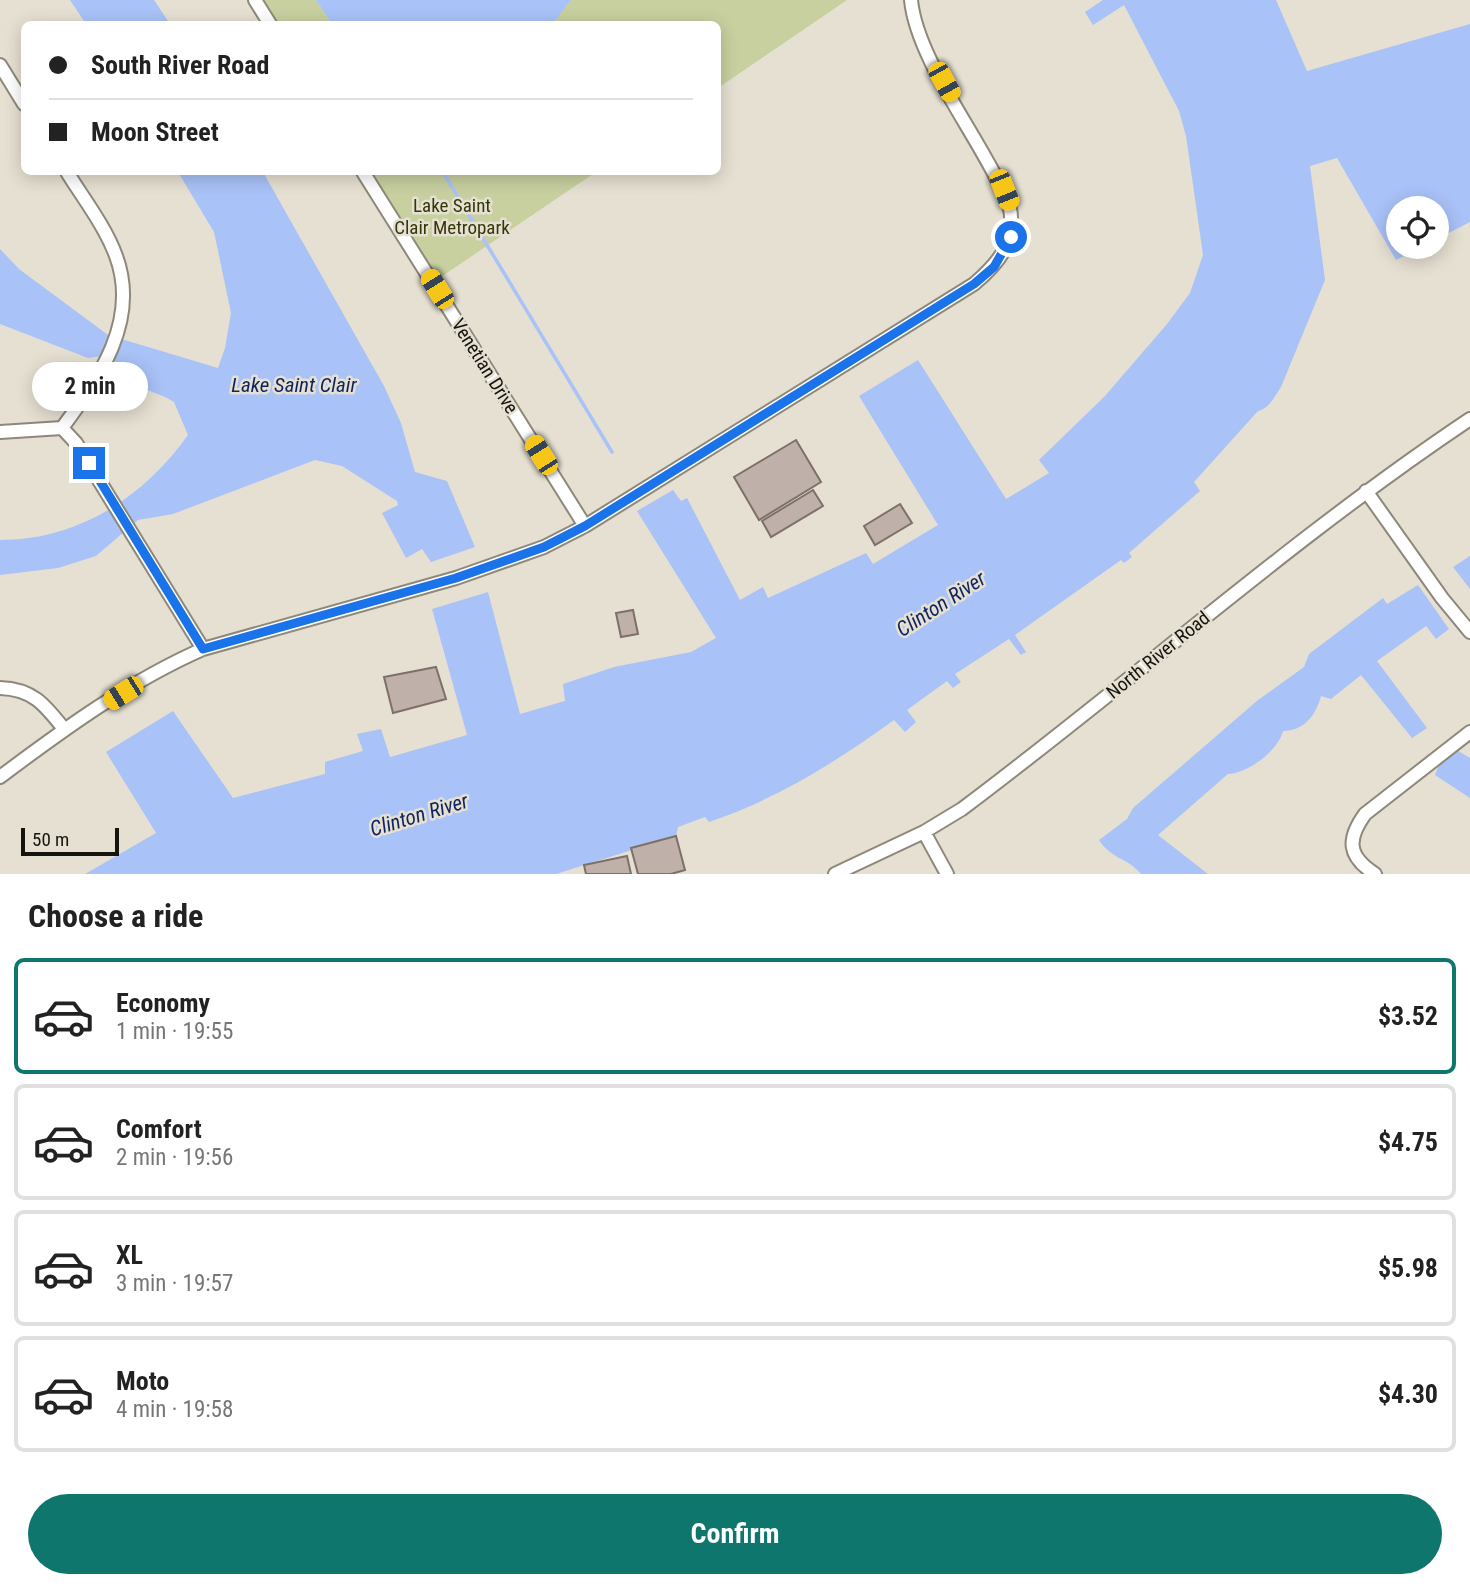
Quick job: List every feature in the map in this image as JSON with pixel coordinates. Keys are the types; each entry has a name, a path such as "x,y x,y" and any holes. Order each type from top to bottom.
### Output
{"street":[{"path":"255,0 268,21"},
{"path":"0,777 64,729 162,668 203,649 508,562 585,526 974,284 994,267 1005,251 1012,223 1009,204 933,63 918,29 911,0"},
{"path":"0,65 21,99"},
{"path":"62,428 107,362 123,312 123,285 116,257 68,175"},
{"name":"Venetian Drive","path":"365,175 585,526"},
{"name":"North River Road","path":"835,874 924,832 1000,780 1366,491 1470,419"},
{"path":"62,428 76,443 134,533 203,649"},
{"path":"0,432 62,428"},
{"path":"1366,491 1442,598 1470,632"},
{"path":"0,688 14,689 38,698 64,729"},
{"path":"1375,874 1356,856 1351,842 1356,827 1365,814 1470,732"},
{"path":"924,832 947,874"}],"green space":[{"path":"261,0 316,0 330,21 274,21"},
{"path":"571,0 847,0 721,86 721,21 555,21"},
{"name":"Lake Saint Clair Metropark","path":"371,175 592,175 438,279"}],"water":[{"path":"70,0 154,0 168,21 84,21"},
{"path":"316,0 571,0 555,21 330,21"},
{"name":"Clinton River","path":"1103,0 1276,0 1307,71 1470,24 1470,222 1449,233 1449,196 1386,196 1386,243 1337,158 1310,166 1325,280 1281,387 1269,405 1258,411 1194,482 1200,491 1129,553 1132,557 1124,563 1121,560 1015,635 1026,652 1021,655 1009,639 955,674 961,682 953,688 947,681 907,710 916,722 905,732 894,720 828,765 782,791 709,822 705,817 678,827 676,836 556,874 85,874 156,833 106,752 173,711 233,798 325,774 325,762 363,751 357,734 381,729 390,757 467,735 432,609 488,592 520,714 565,701 563,684 614,667 691,652 716,638 637,511 673,490 681,501 687,498 740,600 763,587 768,598 866,553 873,564 938,525 859,396 918,360 1006,499 1049,473 1039,460 1105,396 1167,324 1190,293 1203,255 1186,136 1179,111 1124,5 1093,25 1085,12"},
{"name":"Lake Saint Clair","path":"180,175 265,175 384,386 401,423 415,472 447,481 475,547 431,562 422,549 406,558 382,513 398,505 397,501 342,466 315,460 173,514 138,520 96,556 58,568 0,575 0,540 29,538 56,532 107,511 151,478 188,435 174,402 138,385 111,359 88,358 0,324 0,249 19,269 108,335 218,368 225,348 231,313 214,232"},
{"path":"1470,556 1470,589 1453,567"},
{"path":"1418,585 1449,629 1436,639 1426,626 1377,661 1427,728 1412,738 1361,675 1331,699 1321,696 1308,721 1297,728 1283,731 1275,746 1261,760 1244,770 1228,774 1158,835 1208,874 1141,874 1104,847 1099,840 1127,819 1133,808 1258,700 1304,667 1309,654 1383,598 1387,604"},
{"path":"1455,749 1470,758 1470,798 1435,775 1440,762"}],"building":[{"path":"796,440 821,482 759,520 734,477"},
{"path":"813,490 823,506 771,537 762,521"},
{"path":"900,504 912,523 875,545 864,526"},
{"path":"633,610 638,634 621,637 616,613"},
{"path":"436,667 446,699 393,713 384,677"},
{"path":"676,836 685,870 671,874 638,874 631,848"},
{"path":"627,856 631,874 586,874 584,865"}],"waterway":[{"path":"445,175 612,452"}],"route":[{"path":"89,463 203,649 456,578 508,562 544,547 585,526 974,284 994,267 1011,237"}]}
